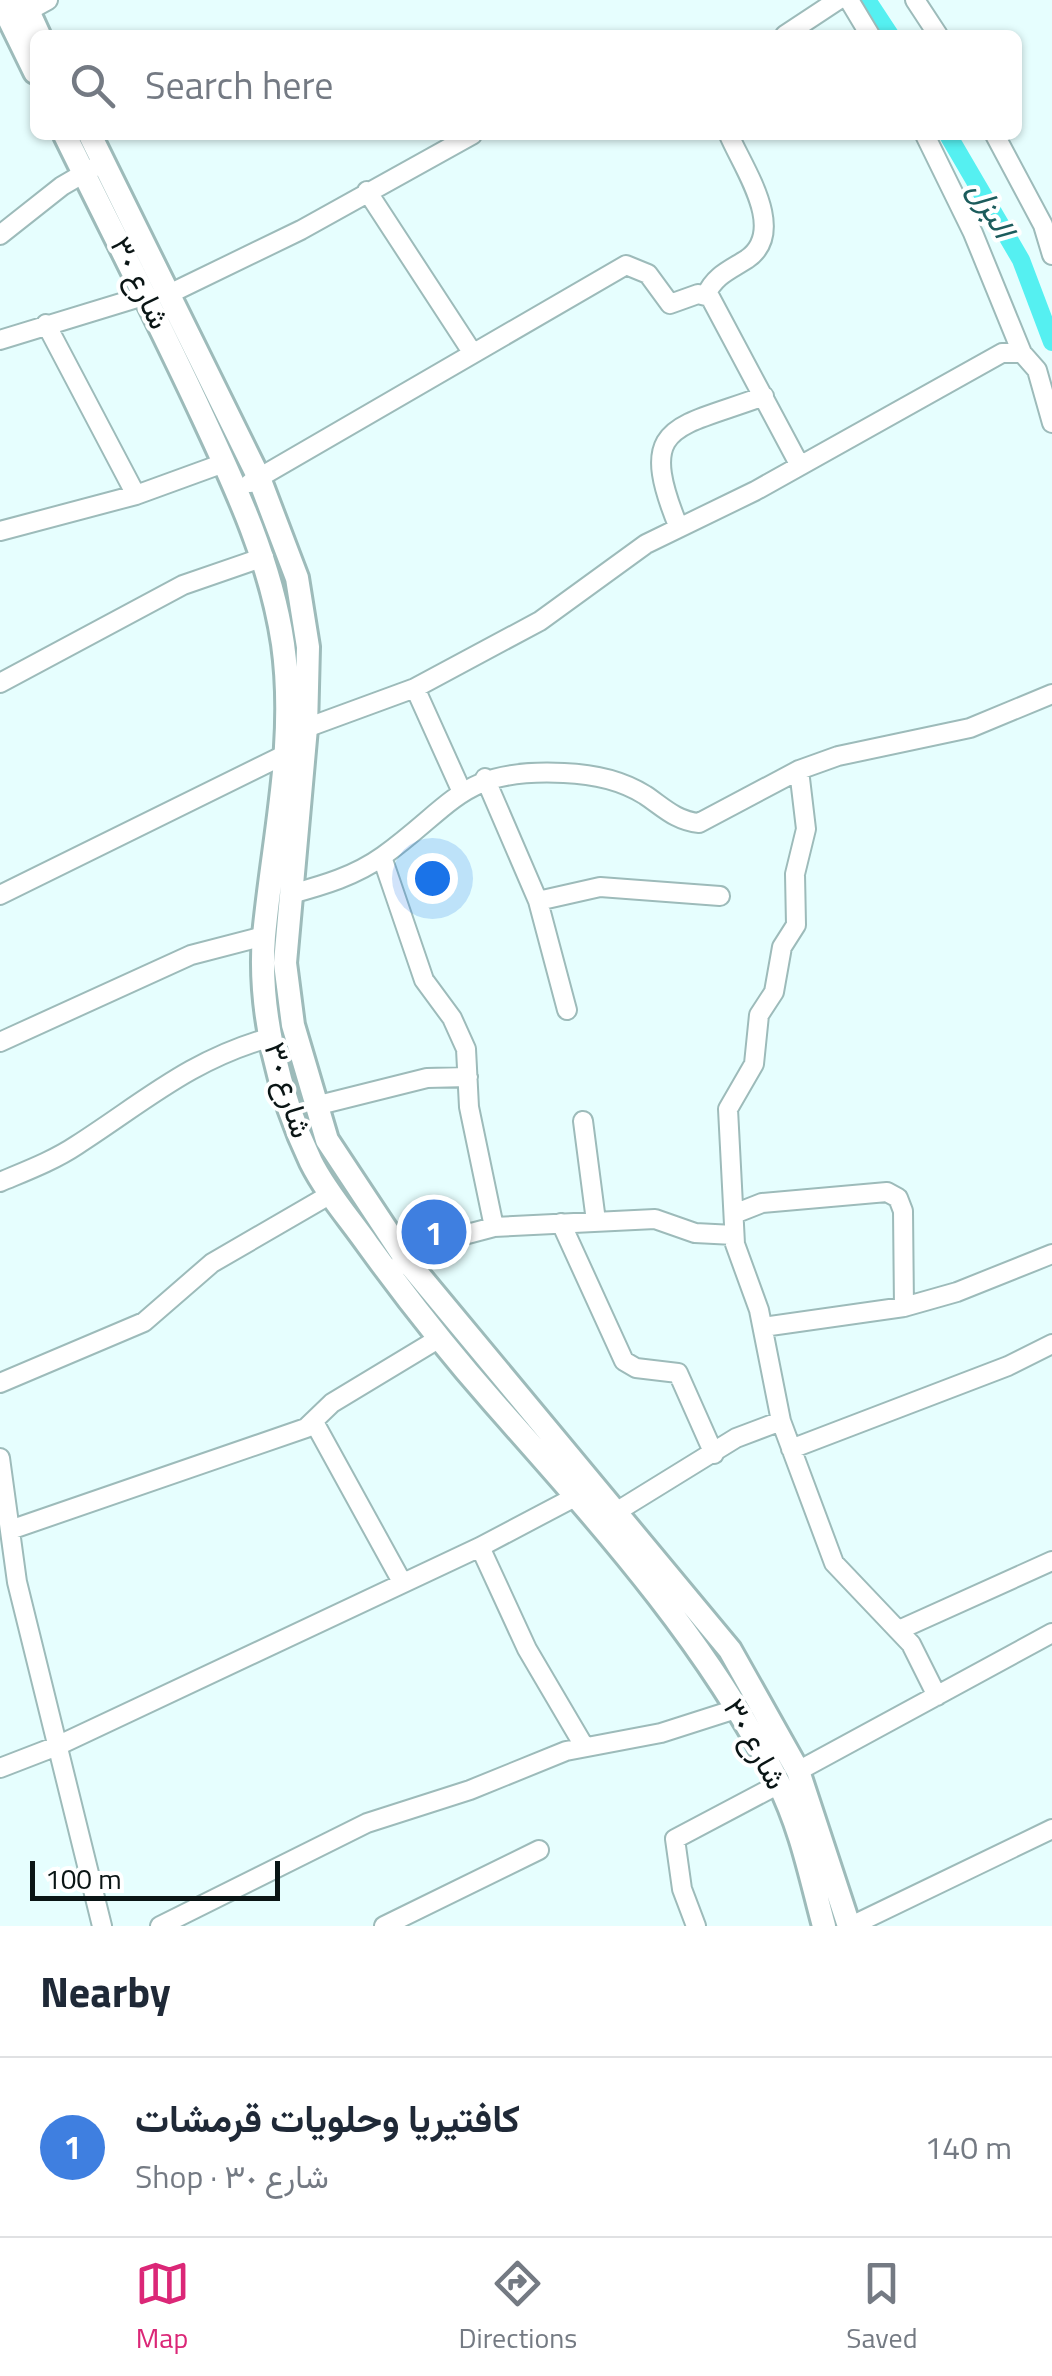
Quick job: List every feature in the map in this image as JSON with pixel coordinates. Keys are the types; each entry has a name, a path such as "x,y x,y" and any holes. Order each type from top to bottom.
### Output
{"street":[{"path":"793,30 838,0"},
{"path":"849,0 867,30"},
{"path":"915,0 935,30"},
{"path":"18,8 35,30"},
{"path":"18,8 30,53"},
{"name":"شارع ٣٠","path":"70,140 94,168 259,478 297,578 304,614 306,728 284,963 294,1025 315,1106 346,1175 438,1340 573,1498 688,1614 730,1650 789,1777 850,1926"},
{"name":"شارع ٣٠","path":"91,140 94,168"},
{"path":"0,340 158,294 301,230 463,140"},
{"path":"236,490 626,265 648,274 670,304 706,295 718,277 754,253 765,235 762,211 730,140"},
{"path":"927,140 973,233 1022,353 1037,370 1052,422"},
{"path":"997,140 1042,225 1052,255"},
{"path":"0,235 94,168"},
{"path":"367,191 472,352"},
{"name":"شارع ٣٠","path":"158,294 264,557 284,648 286,754 263,973 272,1036 304,1144 331,1194 616,1512 688,1614 736,1709 789,1777 796,1824 824,1926"},
{"path":"706,295 799,464"},
{"path":"46,324 136,495"},
{"path":"306,728 415,688 540,621 646,544 1002,353 1022,353"},
{"path":"679,528 658,460 664,441 682,426 764,396"},
{"path":"0,531 136,495 224,463"},
{"path":"0,684 183,585 264,557"},
{"path":"415,688 461,790"},
{"path":"291,894 343,879 382,857 461,790 485,778 554,772 603,778 643,794 680,820 698,822 800,770 838,756 970,728 1052,694"},
{"path":"2,889 286,754"},
{"path":"800,770 806,829 795,874 796,925 782,947 774,992 759,1015 754,1064 731,1098 728,1110 734,1236 763,1327 781,1420 834,1563 899,1630 937,1696"},
{"path":"485,778 538,901 566,1010"},
{"path":"382,857 424,980 452,1018 466,1049 478,1160 494,1227"},
{"path":"538,901 600,887 720,896"},
{"path":"0,1042 191,955 264,936"},
{"path":"0,1182 75,1147 176,1077 243,1045 272,1036"},
{"path":"315,1106 427,1078 468,1077"},
{"path":"583,1121 596,1221"},
{"path":"734,1214 762,1202 887,1192 898,1198 903,1211 904,1307"},
{"path":"0,1383 144,1322 212,1263 331,1194"},
{"path":"397,1266 457,1234 494,1227 655,1219 696,1234 734,1236"},
{"path":"560,1224 624,1361 636,1368 678,1373 714,1454"},
{"path":"763,1327 870,1315 904,1307 957,1292 1052,1254"},
{"path":"10,1530 287,1436 314,1422 332,1403 438,1340"},
{"path":"791,1449 1008,1366 1052,1344"},
{"path":"616,1512 736,1438 781,1420"},
{"path":"314,1422 402,1582"},
{"path":"0,1458 10,1530 7,1557 102,1926"},
{"path":"0,1768 58,1746 480,1547 573,1498"},
{"path":"480,1547 528,1650 584,1746"},
{"path":"899,1630 1052,1561"},
{"path":"696,1926 682,1888 675,1839 1052,1633"},
{"path":"160,1926 352,1829 584,1746 662,1733 736,1709"},
{"path":"850,1926 1052,1829"},
{"path":"384,1926 539,1850"}],"waterway":[{"name":"البزل","path":"867,0 887,30"},
{"name":"البزل","path":"951,140 1021,260 1052,342"}],"place":[{"name":"كافتيريا وحلويات قرمشات","path":"434,1232"}]}
